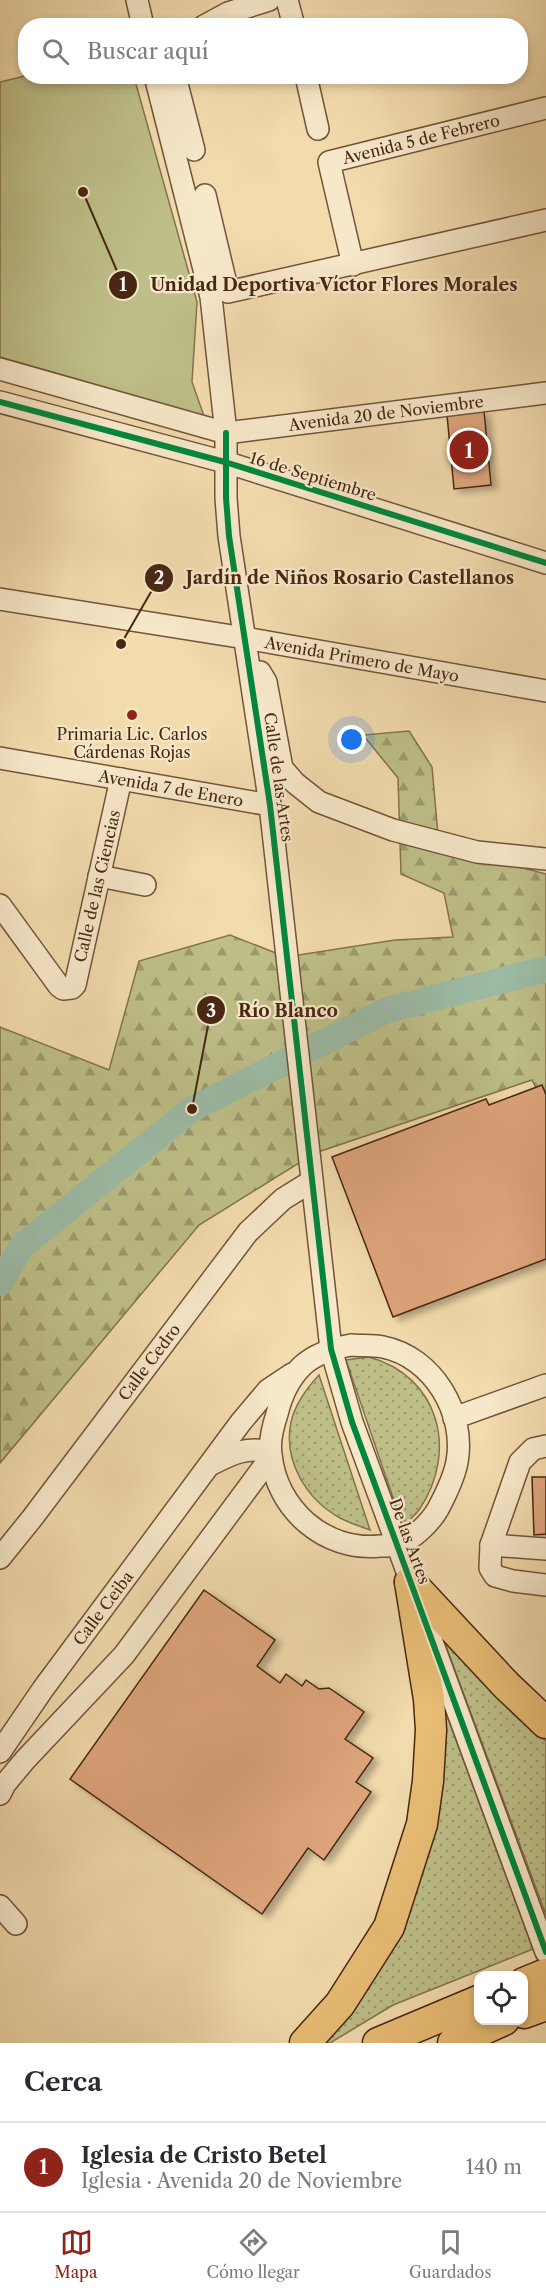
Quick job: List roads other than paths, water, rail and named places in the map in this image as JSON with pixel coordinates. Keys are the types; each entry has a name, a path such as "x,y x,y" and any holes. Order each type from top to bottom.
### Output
{"highway":[{"path":"411,1582 506,1685 546,1723"},
{"path":"305,2043 340,2004 389,1927 422,1824 428,1781 431,1730 429,1699 411,1582"},
{"path":"528,1981 546,1974"},
{"path":"378,2043 474,2003"},
{"path":"528,2012 546,2005"},
{"path":"453,2043 493,2025"}],"street":[{"path":"137,0 141,18"},
{"path":"219,18 269,0"},
{"path":"288,0 292,18"},
{"name":"Calle de las Artes","path":"163,84 211,297 226,433 225,462 230,536 270,805 306,1125"},
{"path":"164,84 194,150"},
{"path":"308,84 318,129"},
{"name":"Avenida 5 de Febrero","path":"353,265 329,162 546,108"},
{"path":"206,195 228,292 546,220"},
{"path":"0,369 226,433"},
{"name":"Avenida 20 de Noviembre","path":"226,433 546,393"},
{"name":"16 de Septiembre","path":"0,402 225,462 546,563"},
{"name":"Avenida Primero de Mayo","path":"0,599 246,645 546,691"},
{"path":"246,645 266,682 282,768 295,783 319,802 404,833 477,852 546,859"},
{"name":"Avenida 7 de Enero","path":"0,758 270,805"},
{"name":"Calle de las Ciencias","path":"0,905 59,986 67,990 75,985 121,779"},
{"path":"99,876 146,885"},
{"name":"De las Artes","path":"306,1125 331,1349 352,1422 546,1952"},
{"name":"Calle Cedro","path":"0,1558 248,1232 282,1199 312,1181"},
{"path":"298,1371 287,1386 280,1403 271,1455 276,1481 287,1504 306,1524 330,1538 363,1548 398,1545 420,1531 435,1514 447,1492 457,1462 458,1438 454,1418 441,1386 423,1367 404,1355 384,1347 351,1345 331,1349"},
{"name":"Calle Ceiba","path":"0,1752 43,1689 208,1466 268,1390 298,1371 303,1365 331,1349"},
{"path":"454,1418 546,1384"},
{"path":"546,1446 533,1449 520,1462 491,1545 490,1568 495,1576 546,1585"},
{"name":"Calle Ceiba","path":"208,1466 233,1453 246,1450 260,1449 271,1455"},
{"path":"0,1794 5,1784 25,1760 124,1655 271,1455"},
{"path":"491,1545 546,1550"},
{"path":"0,1906 16,1924"}],"waterway":[{"path":"0,1283 22,1246 192,1109 387,1010 546,969"}],"place":[{"name":"Unidad Deportiva Víctor Flores Morales","path":"83,192"},
{"name":"Iglesia de Cristo Betel","path":"469,450"},
{"name":"Jardín de Niños Rosario Castellanos","path":"121,644"},
{"name":"Primaria Lic. Carlos Cárdenas Rojas","path":"132,715"},
{"name":"Río Blanco","path":"192,1109"}]}
